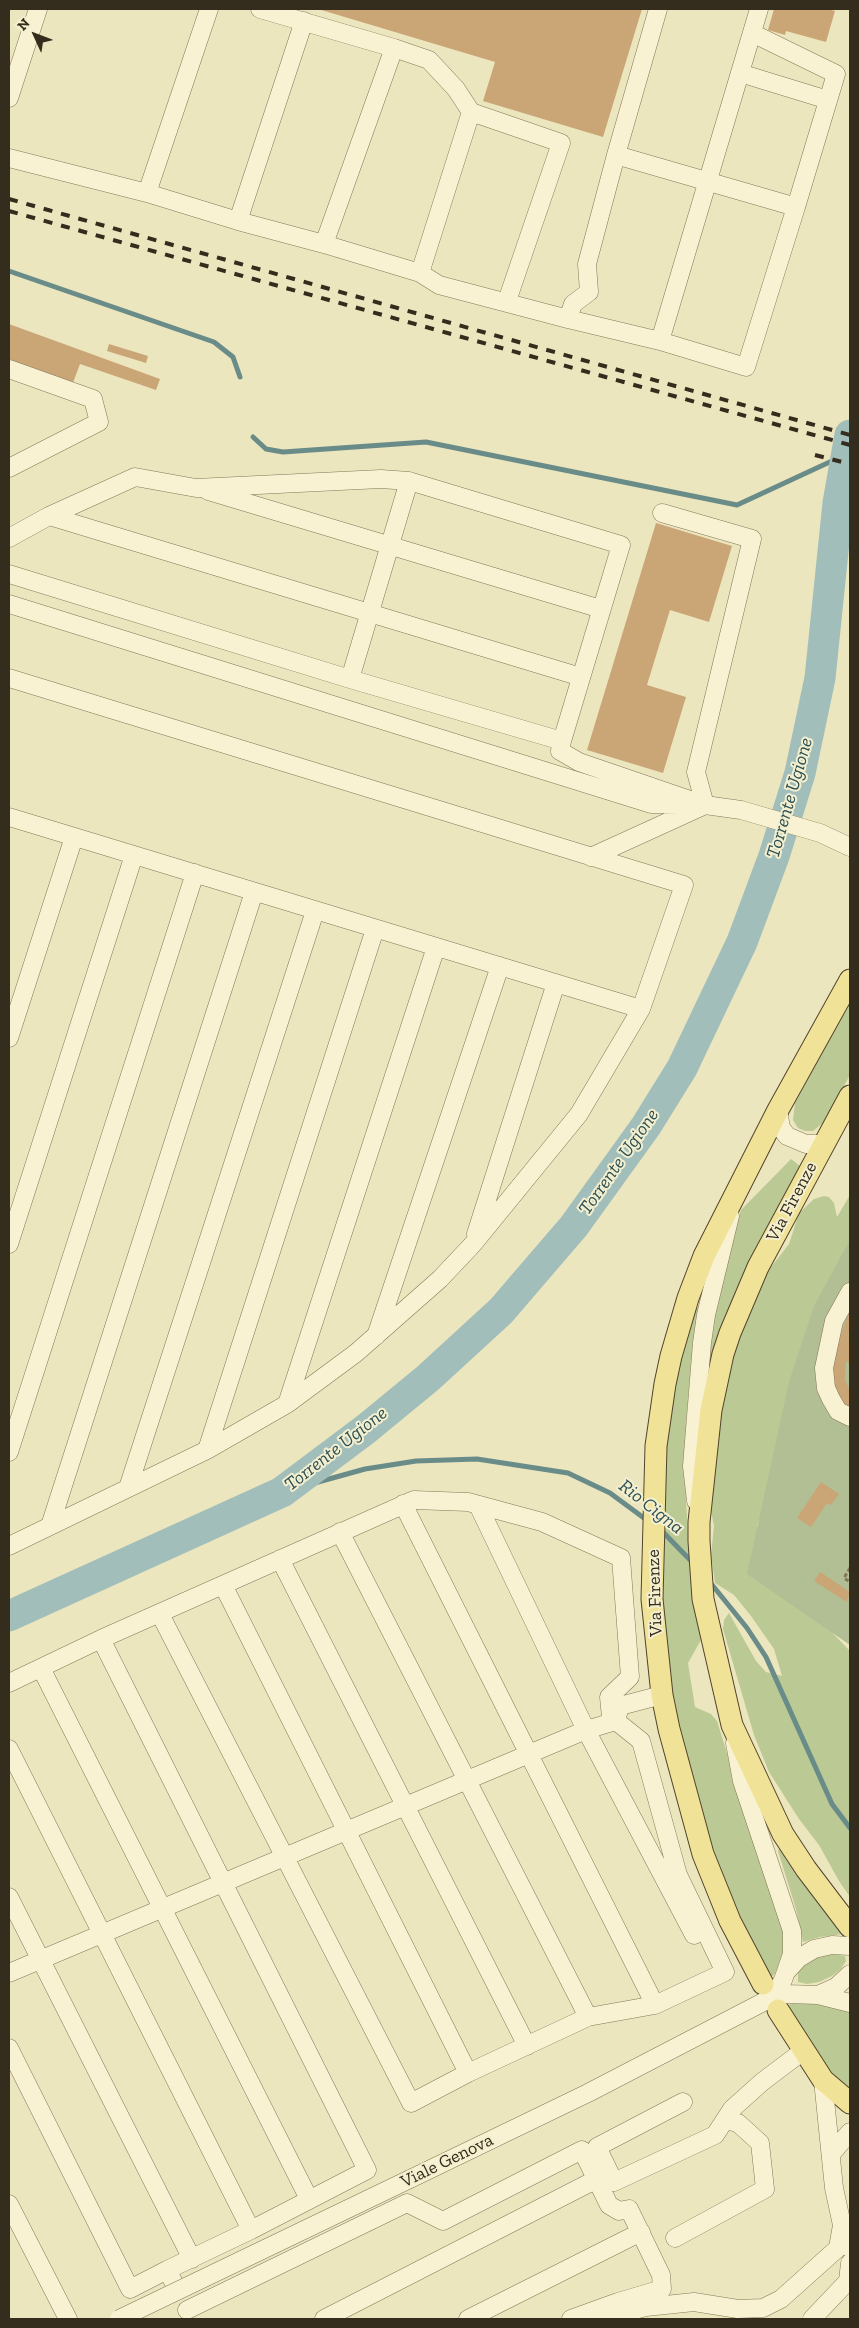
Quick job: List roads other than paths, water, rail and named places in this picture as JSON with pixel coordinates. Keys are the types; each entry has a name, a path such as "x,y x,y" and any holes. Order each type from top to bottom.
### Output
{"main road":[{"name":"Via Firenze","path":"850,980 778,1110 704,1256 680,1322 665,1384 656,1446 653,1545 654,1616 662,1696 703,1854 730,1921 771,1997 803,2051 823,2080 850,2103"},
{"name":"Via Firenze","path":"850,1096 758,1267 730,1333 712,1410 699,1531 701,1579 710,1634 732,1725 783,1834 806,1869 850,1927"}],"street":[{"path":"9,98 38,9"},
{"path":"148,194 209,9"},
{"path":"260,9 429,60 456,89 471,112 561,143 507,301"},
{"path":"568,319 573,304 589,292 587,264 658,9"},
{"path":"660,341 706,180 759,9"},
{"path":"238,221 304,21"},
{"path":"9,158 148,194 324,244 420,273 439,285 660,341 746,367 836,74 752,33"},
{"path":"324,244 394,48"},
{"path":"740,73 828,100"},
{"path":"420,273 471,112"},
{"path":"616,155 796,207"},
{"path":"9,369 93,399 99,422 9,468"},
{"path":"9,538 49,516 135,477 196,488 601,609"},
{"path":"196,488 381,479 409,481 622,545 601,609 560,751 579,762 705,805"},
{"path":"350,679 388,546 409,481"},
{"path":"662,513 752,539 696,772 705,805"},
{"path":"49,516 581,677"},
{"path":"9,574 350,679 562,741"},
{"path":"9,604 651,804 705,805 741,810 820,833 850,847"},
{"path":"9,678 684,885 641,1009 579,1114 473,1244 440,1279 376,1337 287,1404 207,1450 9,1546"},
{"path":"591,857 705,805"},
{"path":"10,822 74,837 641,1009"},
{"path":"9,1038 74,837"},
{"path":"9,1244 134,855"},
{"path":"9,1452 195,873"},
{"path":"50,1526 254,892"},
{"path":"128,1488 315,910"},
{"path":"207,1450 375,929"},
{"path":"287,1404 436,947"},
{"path":"376,1337 500,966"},
{"path":"473,1244 556,983"},
{"name":"Via Firenze","path":"778,1110 781,1128 788,1136 806,1144 823,1144"},
{"name":"Via Firenze","path":"699,1531 692,1466 702,1343 706,1315 734,1196"},
{"path":"850,1292 834,1321 824,1368 826,1388 831,1399 838,1411 850,1417"},
{"path":"9,1683 101,1639 414,1500 468,1502 542,1522 621,1558 630,1677 609,1697 611,1716 641,1741 678,1875 725,1972 655,2005 588,2017 468,2073 411,2103 160,1614"},
{"path":"403,1504 655,2005"},
{"path":"478,1505 586,1730 716,1977"},
{"path":"340,1532 588,2017"},
{"path":"280,1559 527,2046"},
{"path":"222,1585 468,2073"},
{"path":"101,1639 367,2170 192,2259 179,2297"},
{"path":"41,1668 309,2200"},
{"path":"616,1721 620,1706 662,1696"},
{"path":"9,1974 586,1730 616,1721"},
{"name":"Via Firenze","path":"732,1725 742,1781 791,1925 792,1954 785,1974"},
{"path":"9,1749 251,2230"},
{"path":"9,1897 192,2259"},
{"name":"Via Firenze","path":"771,1997 785,1974 799,1958 814,1949 832,1945 850,1946"},
{"path":"818,1995 836,1987 850,1974"},
{"path":"771,1997 787,1994 818,1995 850,2004"},
{"name":"Viale Genova","path":"119,2319 588,2093 771,1997"},
{"path":"9,2048 130,2289 179,2297 407,2203 443,2222 582,2150 609,2205 619,2211 629,2209 661,2275 662,2289 571,2319"},
{"path":"683,2102 597,2147 614,2182 715,2135 732,2109 762,2082 803,2051"},
{"path":"823,2080 831,2154 842,2189 850,2248"},
{"path":"675,2238 765,2189 760,2143 738,2123 725,2120"},
{"path":"831,2154 850,2132"},
{"path":"324,2319 596,2179"},
{"path":"9,2204 68,2319"},
{"path":"600,2319 646,2307 694,2302 738,2309 764,2308 782,2299 838,2248 846,2229"},
{"path":"468,2319 641,2232"},
{"path":"812,2319 848,2281 850,2263"}],"waterway":[{"path":"9,271 214,342 233,357 240,377"},
{"name":"Torrente Ugione","path":"9,1616 282,1492 366,1429 428,1378 501,1311 574,1226 646,1126 682,1068 742,942 774,856 800,773 820,678 838,503 850,435"},
{"path":"253,437 266,449 283,452 426,442 737,505 847,454"},
{"name":"Rio Cigna","path":"282,1492 365,1469 416,1461 477,1459 568,1473 610,1493 648,1521"},
{"name":"Rio Cigna","path":"661,1530 693,1563"},
{"name":"Rio Cigna","path":"709,1581 747,1628 766,1657 832,1804 850,1828"}],"railway":[{"path":"9,199 850,435"},
{"path":"9,211 850,445"},
{"path":"815,455 850,464"}]}
